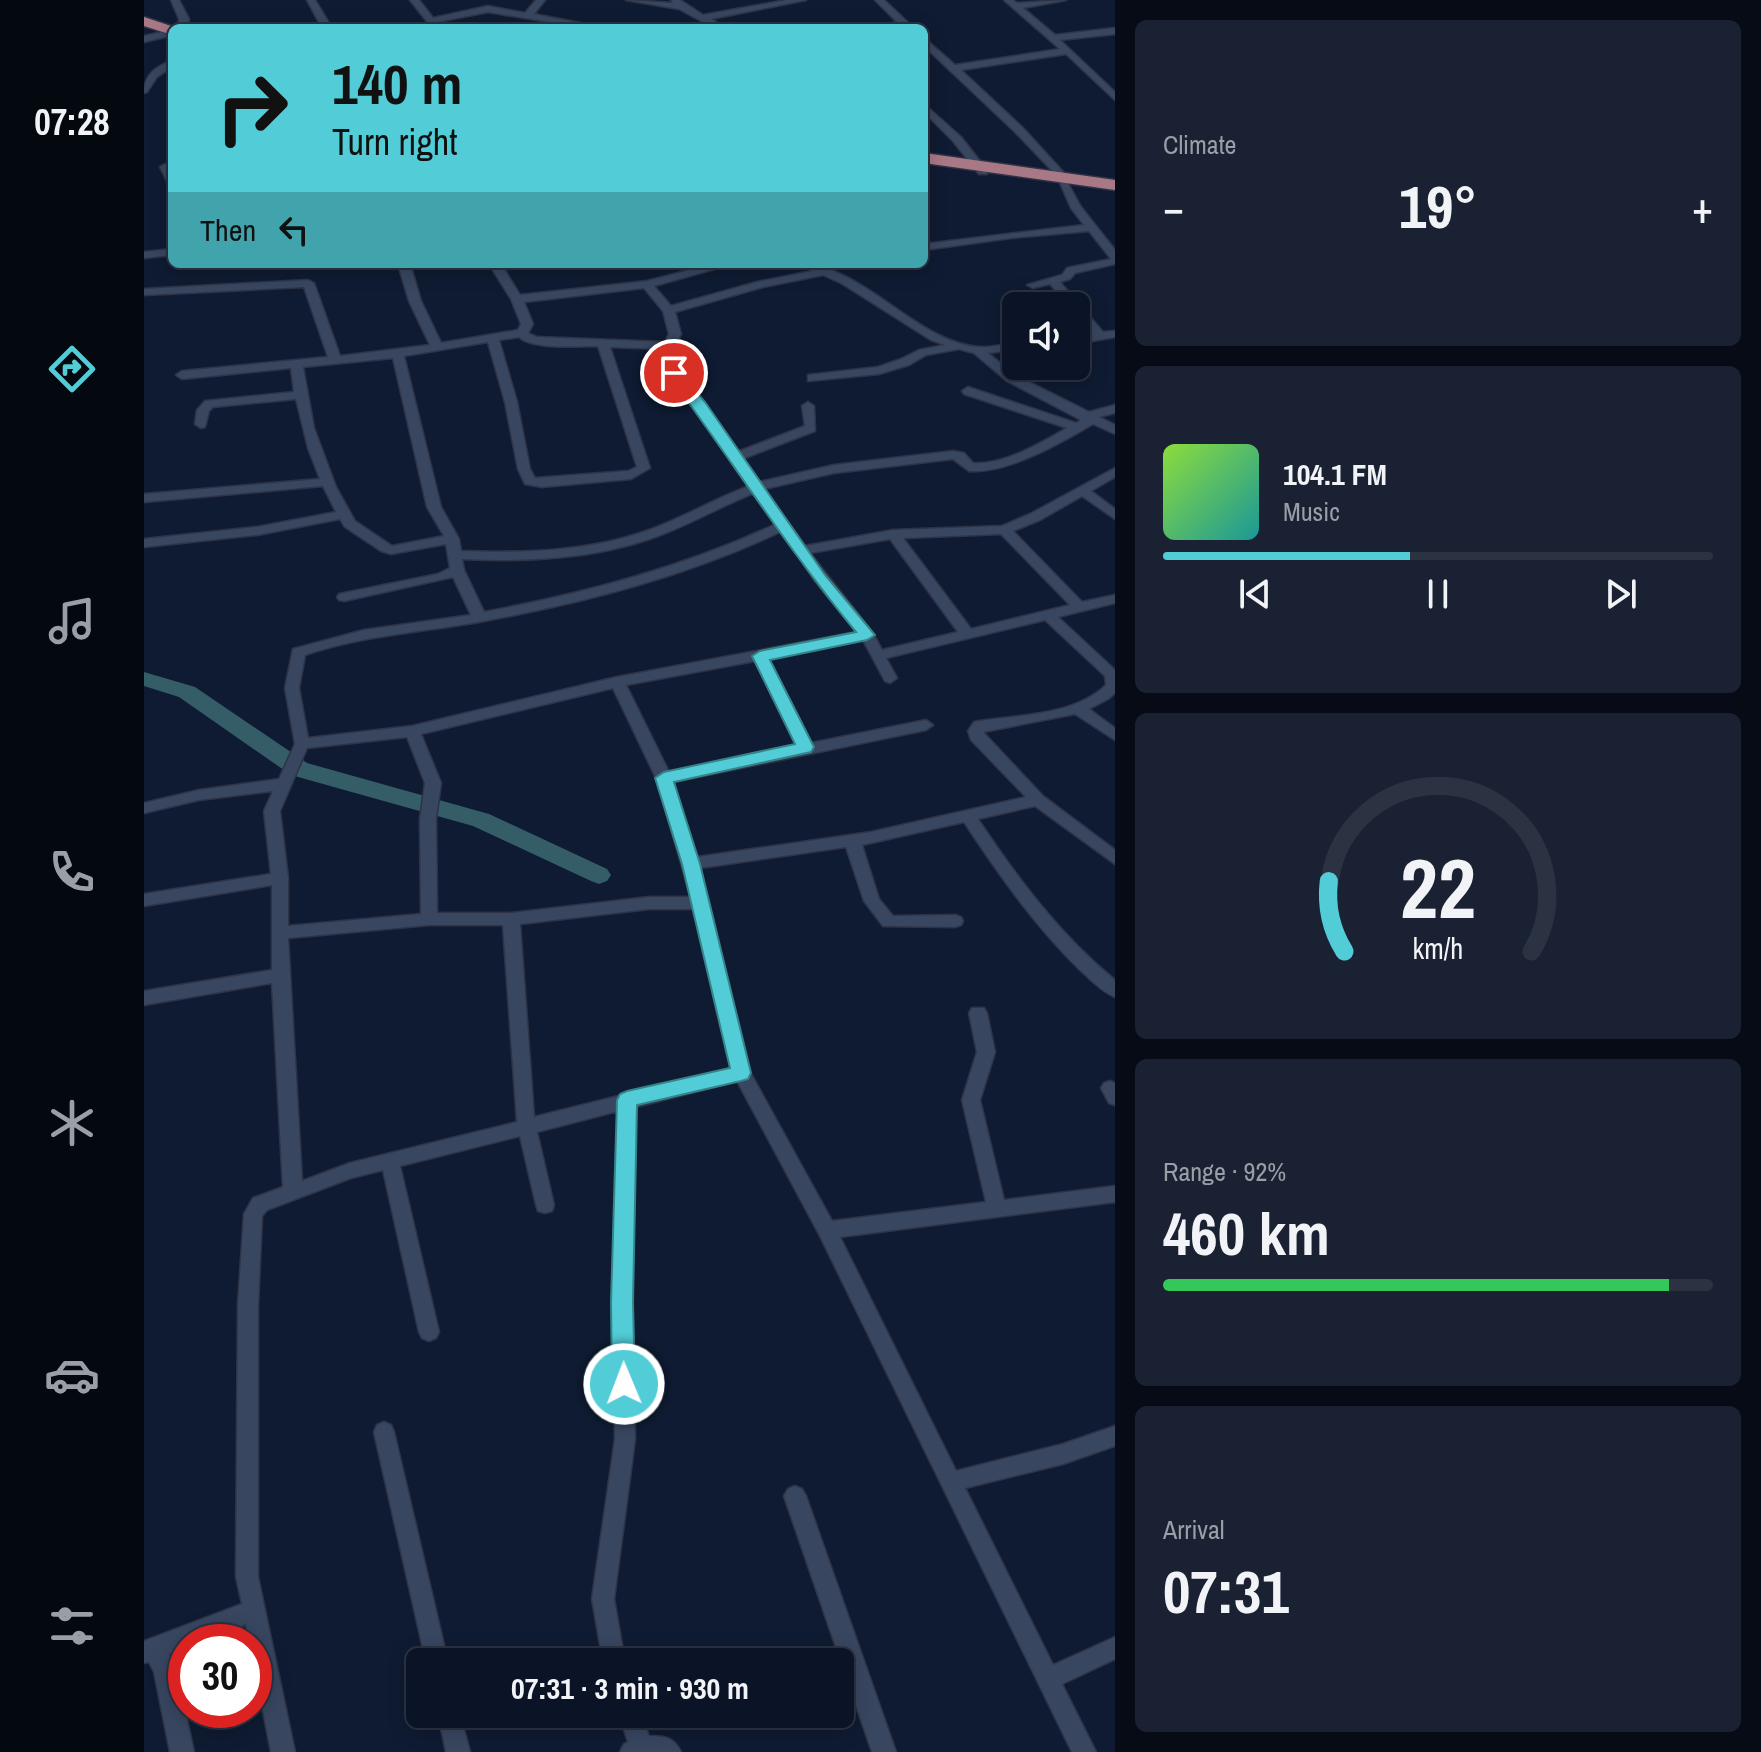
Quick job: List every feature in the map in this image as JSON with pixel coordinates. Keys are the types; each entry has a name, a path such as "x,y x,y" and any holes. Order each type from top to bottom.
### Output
{"main road":[{"path":"144,21 168,33"},
{"path":"144,27 168,34"},
{"path":"928,161 1115,187"}],"street":[{"path":"175,0 183,24"},
{"path":"311,0 325,24"},
{"path":"414,0 422,0"},
{"path":"414,0 434,24 480,9 576,24"},
{"path":"527,16 541,0"},
{"path":"630,0 678,4 712,24"},
{"path":"702,18 802,0"},
{"path":"879,0 904,24"},
{"path":"1011,3 1062,0"},
{"path":"1011,3 1068,51 1115,97"},
{"path":"1052,38 1115,31"},
{"path":"144,39 168,34"},
{"path":"928,44 956,68 1064,181 1076,208 1115,259 1071,270 1066,277 1033,285"},
{"path":"956,68 1068,51"},
{"path":"144,90 153,75 168,66"},
{"path":"928,111 983,170"},
{"path":"165,167 168,173"},
{"path":"928,246 1090,228"},
{"path":"144,255 168,252"},
{"path":"405,268 415,301 436,346"},
{"path":"182,375 398,354 522,333 527,324 517,299 498,268"},
{"path":"517,299 647,284 710,268"},
{"path":"669,310 816,268 935,338 978,351 1011,378 1084,422"},
{"path":"1053,281 1062,292"},
{"path":"144,292 308,283 335,360"},
{"path":"647,284 669,310 675,334 669,346 674,373 700,405 801,551 867,635 890,678"},
{"path":"1090,324 1101,337"},
{"path":"522,333 527,339 537,341 669,346"},
{"path":"1090,338 1115,334"},
{"path":"493,339 511,402 524,469 530,481 542,483 631,475 644,468 603,343"},
{"path":"812,378 887,368 923,352 959,345"},
{"path":"978,351 1002,348"},
{"path":"398,354 413,429 426,461 434,507 452,539 456,563 480,618"},
{"path":"297,365 299,395 326,482 350,524 362,528 386,549 452,539"},
{"path":"968,391 1115,430"},
{"path":"201,424 203,410 209,404 299,395"},
{"path":"734,457 811,428 808,406"},
{"path":"344,597 442,577 456,563 498,555 608,545 653,533 756,488 827,472 953,455 960,456 969,467 981,468 1029,452 1115,409"},
{"path":"801,551 893,534 1004,530 1115,472"},
{"path":"144,498 326,482"},
{"path":"1083,491 1115,515"},
{"path":"144,543 257,531 344,514"},
{"path":"293,1192 280,975 280,878 272,811 302,744 292,688 298,652 351,639 480,618 627,587 740,547 784,525"},
{"path":"1004,530 1081,609"},
{"path":"893,534 968,635"},
{"path":"880,655 1113,603"},
{"path":"1049,616 1112,675 1113,686 1108,693 1077,708 979,726 976,736 1038,800 1115,858"},
{"path":"302,744 412,731 617,682 867,635"},
{"path":"760,656 805,747"},
{"path":"617,682 664,778 691,864 741,1073 827,1230 1084,1752"},
{"path":"1077,708 1115,735"},
{"path":"664,778 805,747 926,725"},
{"path":"412,731 433,783 428,819 429,919"},
{"path":"144,808 199,795 283,784"},
{"path":"691,864 852,840 1038,800"},
{"path":"968,816 1020,896 1070,951 1115,990"},
{"path":"852,840 872,901 889,922 955,921"},
{"path":"144,900 280,878"},
{"path":"280,933 429,919 511,919 649,903 698,903"},
{"path":"511,919 526,1125 545,1205"},
{"path":"144,998 280,975"},
{"path":"978,1013 986,1052 971,1100 996,1207"},
{"path":"283,1752 247,1577 248,1305 253,1214 260,1204 390,1161 741,1073"},
{"path":"612,1648 603,1599 625,1439 622,1302 627,1100"},
{"path":"390,1161 429,1332"},
{"path":"827,1230 1115,1194"},
{"path":"384,1432 434,1648"},
{"path":"951,1482 1063,1454 1115,1436"},
{"path":"795,1496 884,1752"},
{"path":"182,1752 165,1670 149,1650 254,1610"},
{"path":"1047,1679 1115,1648"},
{"path":"452,1728 458,1752"},
{"path":"633,1728 637,1750 665,1748 669,1752"}],"waterway":[{"path":"144,679 187,692 299,769 481,820 599,875"}],"route":[{"path":"624,1384 622,1302 627,1100 741,1073 691,864 664,778 805,747 760,656 867,635 820,578 700,405 674,373"}]}
